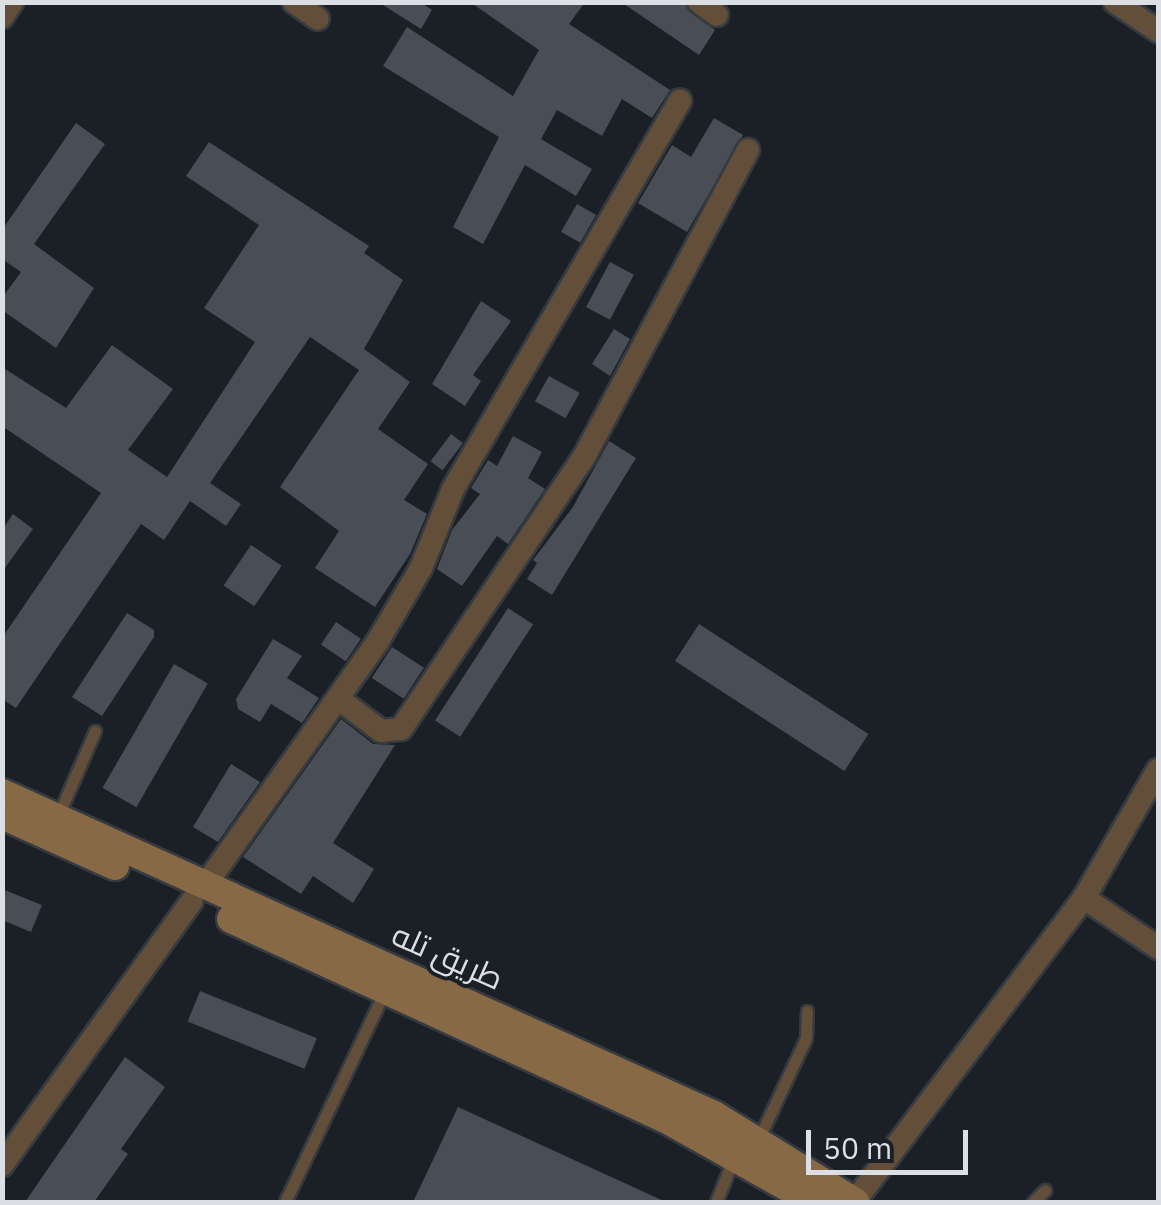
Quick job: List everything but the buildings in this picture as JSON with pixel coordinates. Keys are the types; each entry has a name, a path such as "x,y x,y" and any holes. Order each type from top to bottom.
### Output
{"main road":[{"name":"طريق تله","path":"2,792 198,894"},
{"name":"طريق تله","path":"2,815 198,894 348,961 746,1146 855,1202"},
{"name":"طريق تله","path":"348,961 385,990 746,1146 814,1202"}],"street":[{"path":"2,17 12,2"},
{"path":"294,2 318,19"},
{"path":"1115,2 1158,30"},
{"path":"2,1165 340,700 421,568 453,490 680,101"},
{"path":"340,700 381,731 400,729 584,458 748,150"},
{"path":"855,1202 1084,898 1158,770"},
{"path":"1084,898 1158,948"}],"lane":[{"path":"58,818 95,731"},
{"path":"285,1202 385,990"},
{"path":"716,1202 806,1038 807,1011"},
{"path":"1034,1202 1045,1190"}]}
